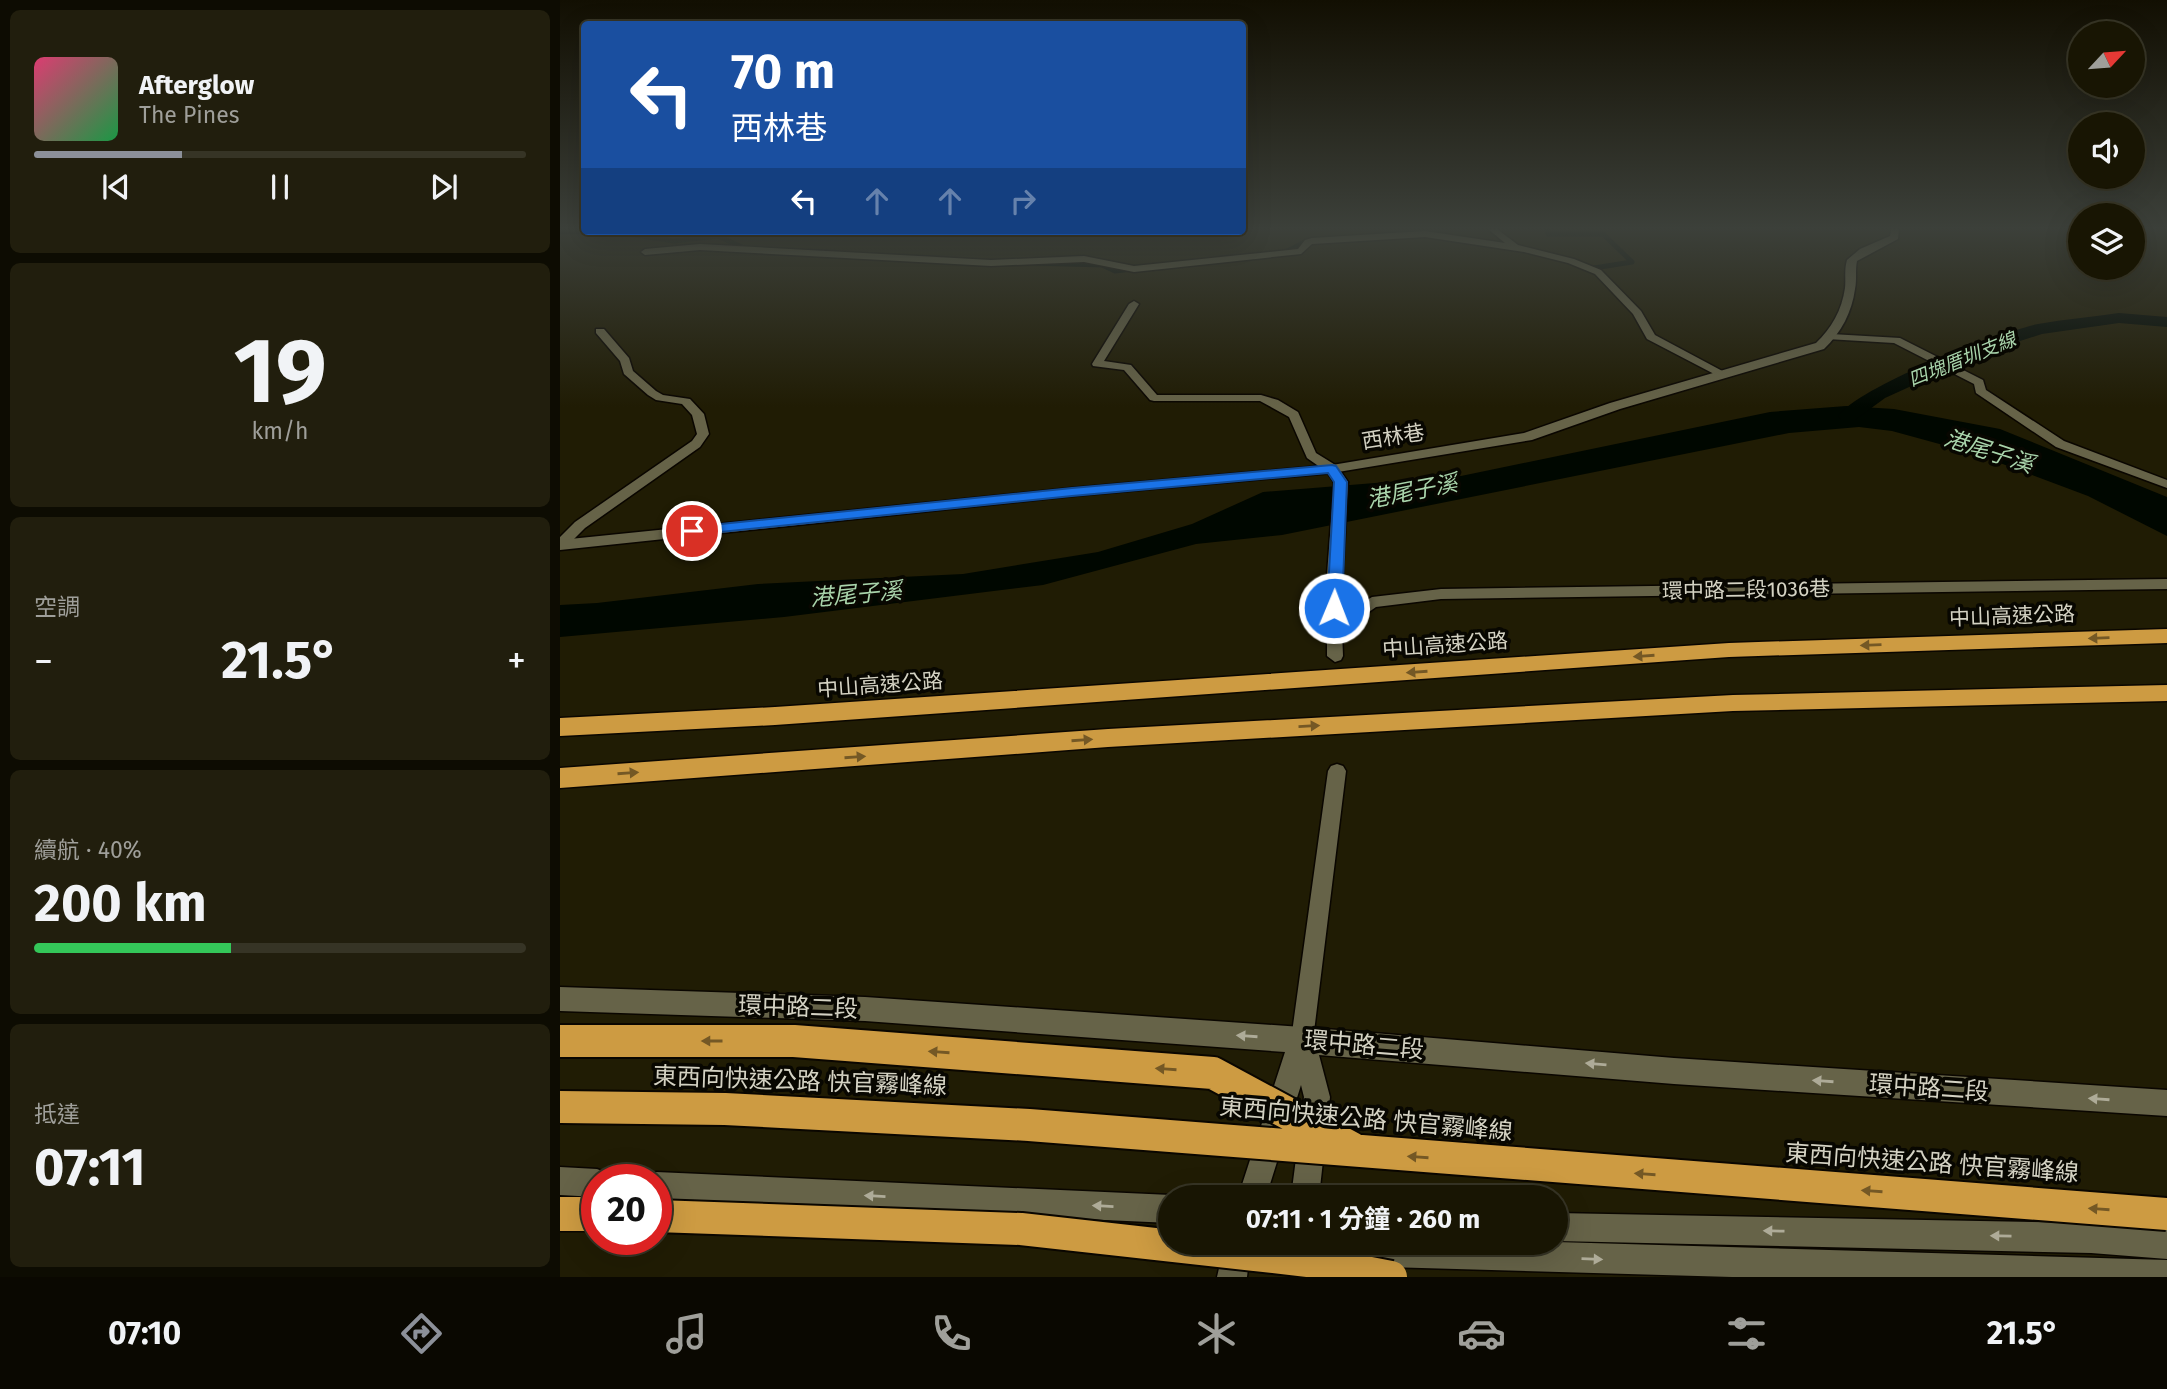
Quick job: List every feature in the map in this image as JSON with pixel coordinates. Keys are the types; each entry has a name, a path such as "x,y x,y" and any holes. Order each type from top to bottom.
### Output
{"highway":[{"name":"中山高速公路","path":"560,727 775,716 1729,650 2167,636"},
{"path":"560,778 1108,738 1733,703 2167,693"},
{"path":"560,1041 794,1041 1213,1073 1360,1153"},
{"name":"東西向快速公路 快官霧峰線","path":"560,1107 725,1109 1002,1124 2167,1214"},
{"path":"560,1212 581,1213"},
{"path":"672,1216 1021,1229 1308,1261 1391,1277"}],"street":[{"path":"1831,337 1846,307 1849,289"},
{"name":"西林巷","path":"560,545 1072,492 1336,475 1527,438 1615,406 1820,346 1831,337"},
{"path":"1334,588 1336,475"},
{"name":"環中路二段","path":"560,999 865,1009 1301,1040 1674,1071 2167,1103"},
{"path":"1256,1185 1301,1040"},
{"path":"1301,1040 1317,1097 1306,1185"},
{"path":"560,1181 581,1182"},
{"path":"672,1186 1158,1208"},
{"path":"672,1215 1123,1229 1158,1233"},
{"path":"1568,1227 2091,1238 2167,1244"},
{"path":"1232,1277 1236,1255"},
{"path":"1297,1256 2167,1275"}],"lane":[{"path":"1614,289 1637,313 1651,337 1722,374"},
{"path":"1133,304 1097,364 1127,367 1154,398 1261,398 1274,402 1294,415 1311,455 1336,475"},
{"path":"560,545 580,525 696,444 703,434 698,414 686,401 660,398 652,393 628,372 625,360 600,331"},
{"path":"1831,337 1896,340 1979,382 1977,386 1980,391 1992,401 2060,444 2167,484"},
{"name":"環中路二段1036巷","path":"1335,629 1372,602 1441,594 2167,584"},
{"path":"1334,588 1335,656"},
{"path":"1301,1040 1337,771"}],"water":[{"name":"港尾子溪","path":"1846,406 1894,409 2000,429 2167,497 2167,536 2088,496 1976,454 1892,431 1859,427 1789,433 1282,535 1196,544 1043,585 784,617 560,637 560,605 758,584 963,574 1098,552 1192,524 1263,492 1461,476 1770,412"}],"waterway":[{"path":"1617,289 1623,295"},
{"name":"四塊厝圳支線","path":"1848,416 1878,394 1980,348 2039,329 2119,318 2167,322"}],"route":[{"path":"692,531 1072,492 1332,469 1341,482 1334,608"}]}
